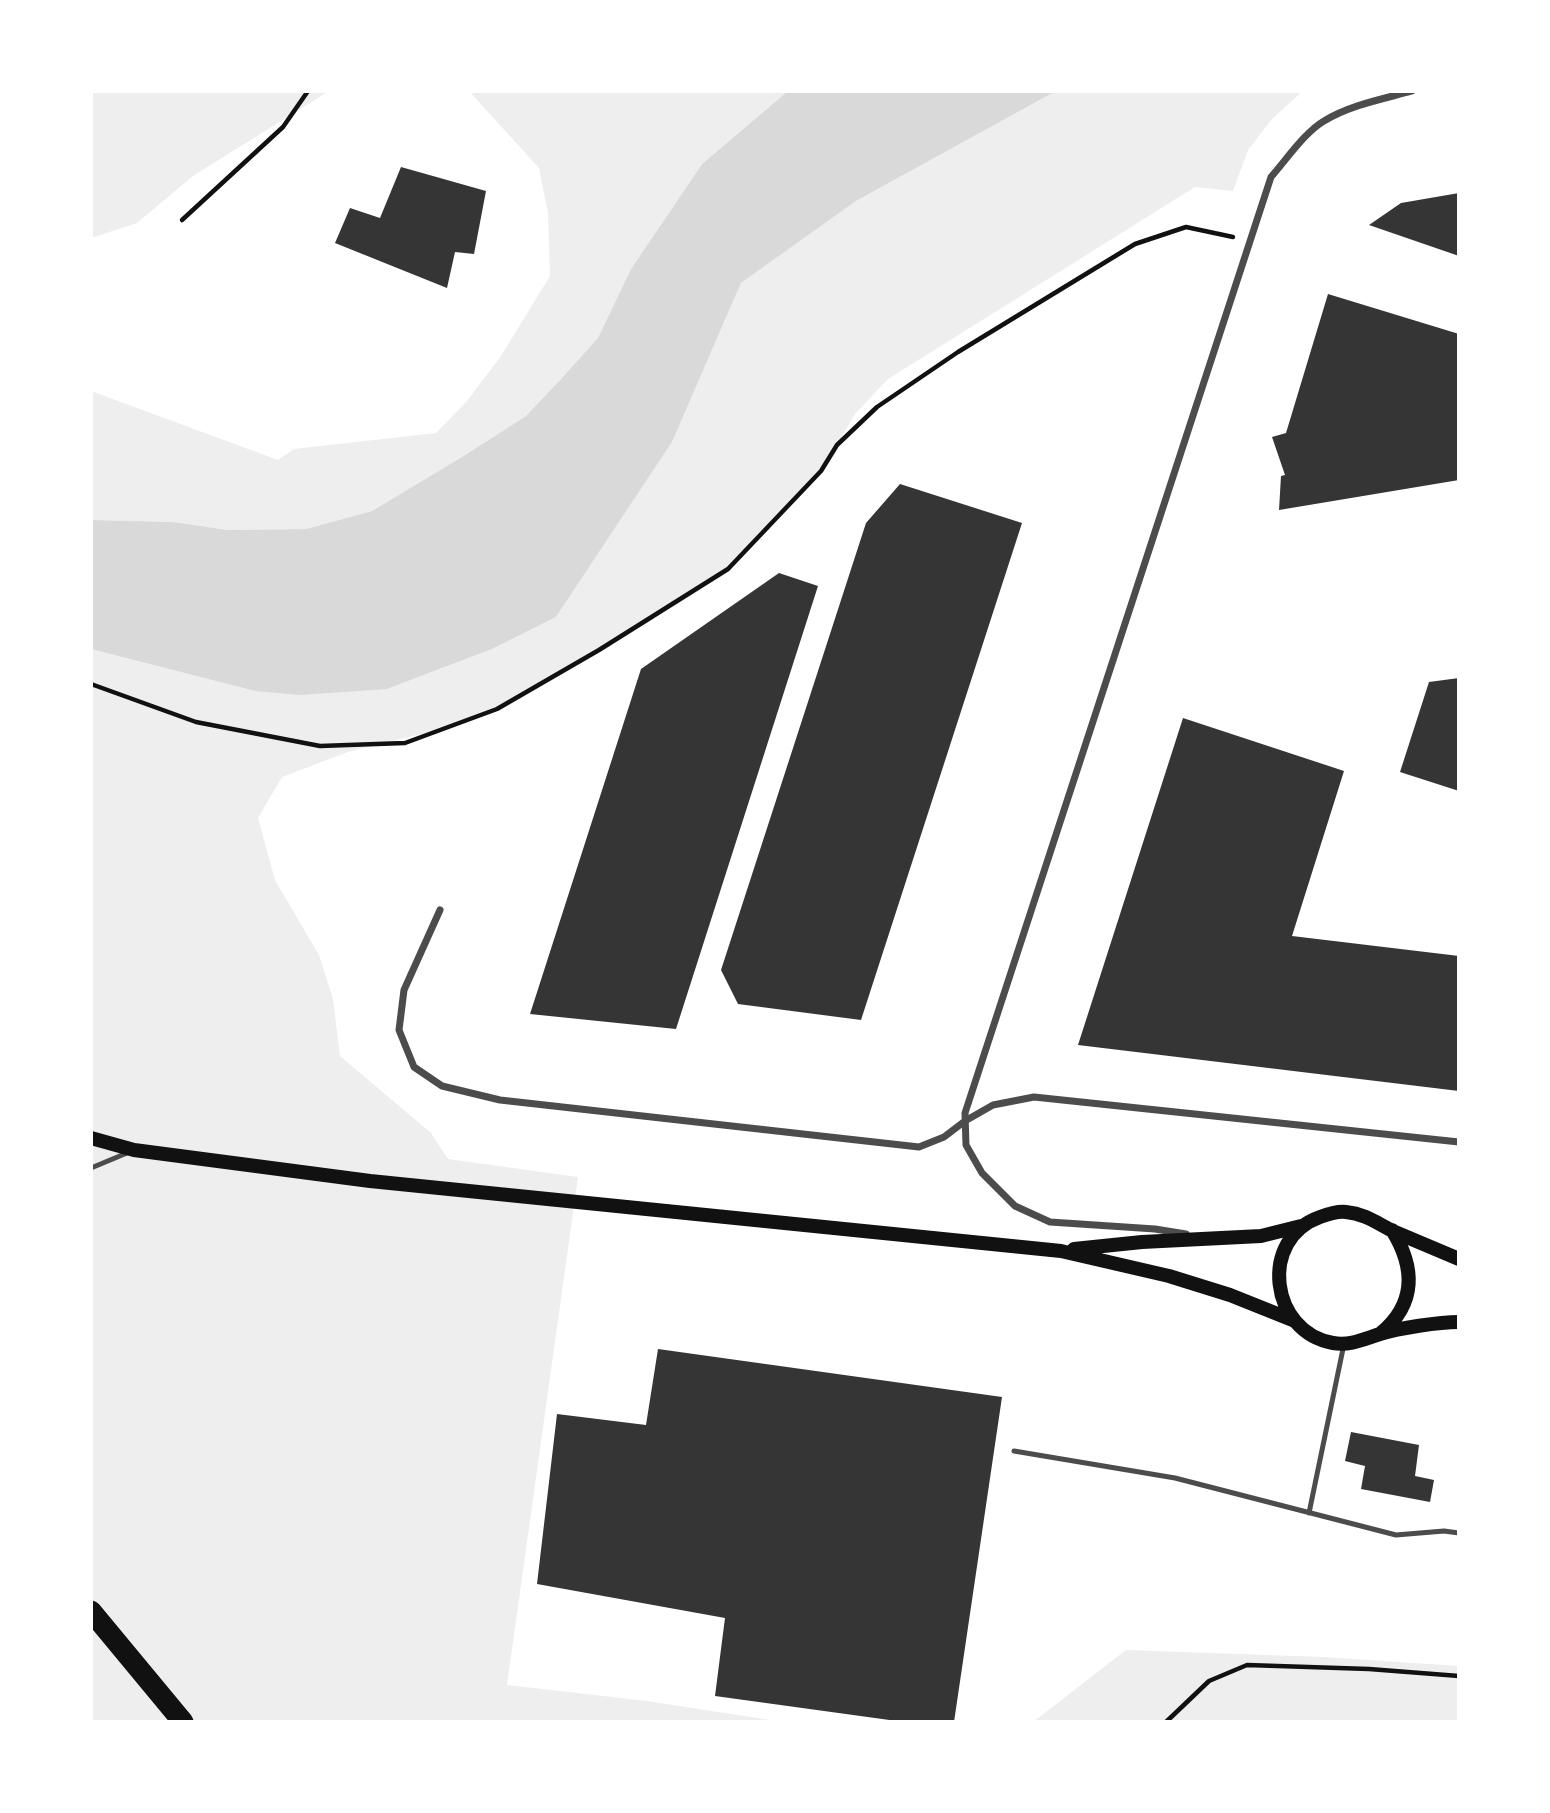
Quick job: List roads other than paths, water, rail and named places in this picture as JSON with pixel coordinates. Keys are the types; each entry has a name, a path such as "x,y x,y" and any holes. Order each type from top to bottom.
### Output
{"highway":[{"path":"91,1611 183,1722"}],"main road":[{"path":"91,1138 134,1150 383,1183 1061,1251 1169,1276 1230,1295 1295,1321"},
{"path":"1061,1251 1142,1242 1261,1236 1343,1212 1368,1216 1392,1230 1459,1259"},
{"path":"1302,1226 1286,1246 1280,1259 1278,1285 1284,1305 1295,1321 1310,1334 1331,1343 1344,1344 1380,1334 1459,1322"},
{"path":"1380,1334 1398,1315 1409,1286 1408,1262 1392,1230"}],"street":[{"path":"1216,1240 1155,1229 1050,1222 1015,1206 976,1164 966,1145 965,1113 1271,177 1322,121 1359,106 1412,91"},
{"path":"440,910 404,990 399,1030 414,1068 442,1087 500,1100 919,1147 944,1137 993,1105 1034,1097 1459,1142"}],"lane":[{"path":"91,1168 134,1150"},
{"path":"1309,1513 1344,1344"},
{"path":"1014,1451 1175,1478 1396,1535 1444,1531 1459,1533"}]}
